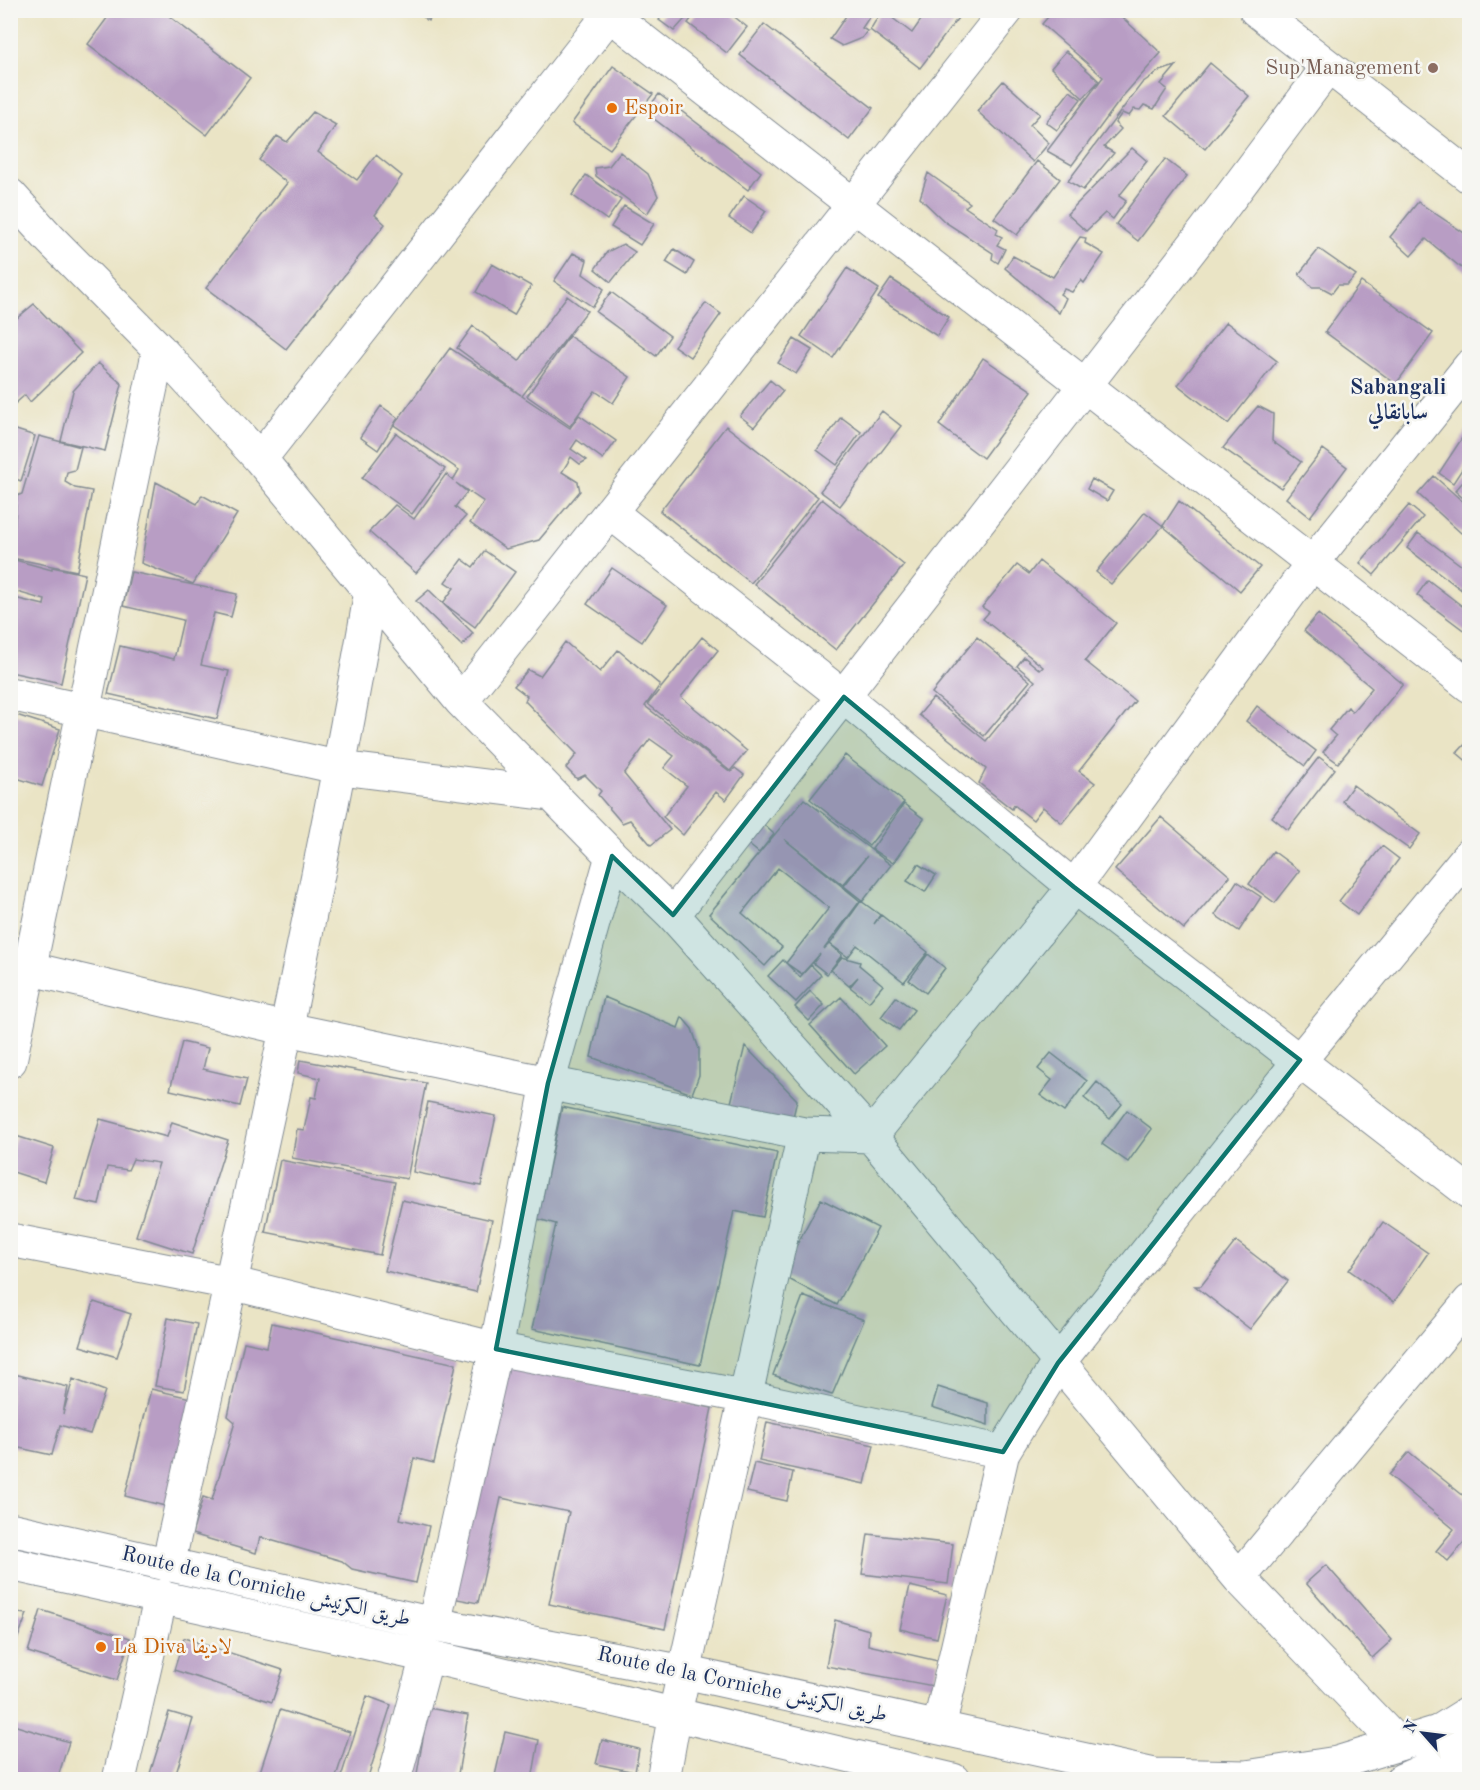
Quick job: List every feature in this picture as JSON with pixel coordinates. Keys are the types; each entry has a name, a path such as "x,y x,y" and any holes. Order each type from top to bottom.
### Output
{"street":[{"path":"461,700 1007,10"},
{"path":"1256,10 1470,177"},
{"path":"260,459 609,12 1083,386 1313,562 1470,686"},
{"path":"673,915 844,697 1328,67"},
{"path":"10,195 159,349 260,459 461,700 550,794 673,915 871,1136 1239,1578 1398,1744"},
{"path":"10,1061 20,966 82,710 159,349"},
{"path":"871,1136 1074,887 1313,562 1470,366"},
{"path":"610,512 844,697 1074,887 1300,1060 1408,1149 1470,1193"},
{"path":"119,1779 287,1029 341,768 371,591"},
{"path":"10,694 341,768 550,794"},
{"path":"939,1727 1003,1452 1058,1363 1300,1060 1470,854"},
{"path":"434,1624 496,1349 548,1083 612,856"},
{"path":"20,966 287,1029 548,1083 804,1134 871,1136"},
{"path":"663,1779 675,1713 804,1134"},
{"path":"10,1240 231,1283 496,1349 747,1397 1003,1452"},
{"path":"1239,1578 1470,1301"},
{"name":"Route de la Corniche طريق الكرنيش","path":"10,1530 165,1581 427,1656 953,1779"},
{"name":"Route de la Corniche طريق الكرنيش","path":"10,1564 165,1581 434,1624 684,1672 1155,1774 1246,1777 1337,1763 1438,1732 1470,1713"},
{"path":"394,1779 427,1656"},
{"path":"1402,1779 1470,1750"}],"highlighted area":[{"path":"844,697 1074,887 1300,1060 1058,1363 1003,1452 496,1349 548,1083 612,856 673,915"}],"building":[{"path":"113,10 161,10 250,78 207,135 88,44"},
{"path":"415,10 436,10 428,21"},
{"path":"666,10 693,10 674,31 659,20"},
{"path":"698,10 726,10 747,27 727,53 688,23"},
{"path":"846,10 874,10 862,28 867,31 862,38 842,46 830,39 848,13"},
{"path":"882,10 912,33 928,10 964,10 920,68 870,30"},
{"path":"1054,10 1114,10 1161,53 1123,96 1072,165 1047,151 1103,77 1042,24"},
{"path":"764,24 873,108 849,140 740,55"},
{"path":"1066,51 1099,81 1083,98 1051,68"},
{"path":"1210,63 1249,96 1205,149 1166,116"},
{"name":"Espoir","path":"613,66 653,94 610,149 572,123"},
{"path":"1176,66 1161,84 1167,89 1154,109 1144,105 1140,110 1134,109 1129,116 1122,113 1115,123 1121,129 1104,147 1114,153 1083,190 1068,181 1142,83 1159,71"},
{"path":"1003,81 1040,114 1030,125 1049,143 1033,162 977,111"},
{"path":"1070,91 1081,99 1057,130 1046,122"},
{"path":"659,94 761,172 748,190 645,112"},
{"path":"313,112 336,125 318,152 357,180 376,155 402,176 375,215 385,224 286,349 206,288 287,183 259,160 277,136 287,142"},
{"path":"1132,148 1147,161 1119,196 1126,201 1113,219 1105,213 1086,231 1067,214"},
{"path":"620,152 648,174 658,196 647,214 596,176 595,168 609,166"},
{"path":"1165,159 1187,176 1138,241 1116,224"},
{"path":"1037,161 1060,179 1017,235 994,218"},
{"path":"928,173 970,203 965,207 998,229 996,234 1002,237 997,245 1005,249 998,263 992,259 993,253 945,222 920,198"},
{"path":"586,175 621,200 607,220 572,195"},
{"path":"744,196 766,211 751,233 729,218"},
{"path":"1418,202 1470,237 1470,275 1426,239 1411,256 1390,237"},
{"path":"624,206 654,224 640,245 611,227"},
{"path":"1080,237 1086,238 1085,243 1104,254 1084,283 1081,280 1072,292 1064,289 1060,294 1066,298 1059,313 1005,268 1013,256 1053,277"},
{"path":"623,244 635,252 611,282 595,269 607,252"},
{"path":"674,249 694,262 687,275 666,262"},
{"path":"1319,249 1356,275 1347,285 1338,285 1332,293 1321,287 1312,287 1299,274"},
{"path":"573,253 587,260 583,274 604,289 593,307 554,281"},
{"path":"492,264 531,286 514,315 476,292"},
{"path":"847,268 879,289 833,358 801,336"},
{"path":"891,279 949,317 937,336 878,298"},
{"path":"1361,282 1433,333 1396,384 1325,332"},
{"path":"611,292 670,336 656,356 596,312"},
{"path":"567,296 587,311 522,396 570,428 579,415 616,441 603,459 577,440 571,449 587,460 580,464 571,457 562,472 578,482 580,491 539,540 506,549 470,523 484,502 456,483 467,492 455,507 466,516 416,573 369,532 395,505 414,519 446,474 453,480 459,470 394,425 450,348 521,395 457,348 473,326 519,361"},
{"path":"706,303 721,314 690,357 674,346"},
{"path":"34,304 81,353 30,402 25,395 10,408 10,324"},
{"path":"1226,322 1277,361 1228,424 1178,385"},
{"path":"569,336 630,377 613,403 595,391 570,426 527,396"},
{"path":"794,339 812,350 796,374 778,363"},
{"path":"983,358 1032,391 983,458 939,425"},
{"path":"98,363 122,384 105,451 61,441 73,391"},
{"path":"770,380 783,391 754,427 740,416"},
{"path":"381,406 398,418 378,450 360,437"},
{"path":"1258,406 1273,414 1272,441 1301,462 1281,488 1223,448"},
{"path":"882,411 901,426 840,506 820,491"},
{"path":"841,417 861,432 837,465 817,450"},
{"path":"726,426 818,497 751,583 660,511"},
{"path":"1470,426 1470,457 1453,483 1439,473"},
{"path":"10,428 35,436 21,481 10,477"},
{"path":"396,433 445,469 412,514 362,478"},
{"path":"39,436 81,447 75,470 67,472 65,482 75,488 92,491 77,571 12,558 17,496 22,494"},
{"path":"1323,449 1347,467 1310,517 1286,498"},
{"path":"1470,474 1470,504 1455,491"},
{"path":"1434,476 1470,508 1470,530 1461,533 1418,494"},
{"path":"1092,479 1113,491 1107,501 1087,489"},
{"path":"156,482 197,504 202,495 237,514 193,584 141,563"},
{"path":"822,499 904,565 836,650 754,584"},
{"path":"1179,501 1260,567 1240,591 1163,526"},
{"path":"1409,505 1423,517 1374,575 1360,563"},
{"path":"1145,512 1163,526 1111,584 1096,572"},
{"path":"1418,533 1470,572 1467,594 1407,548"},
{"path":"485,551 515,572 475,627 443,603 454,588 445,582 462,559 473,567"},
{"path":"15,560 52,570 52,567 85,574 61,683 10,672 10,597 44,605 45,600 10,590 10,574"},
{"path":"1039,561 1116,623 1085,661 1135,701 1079,771 1095,783 1062,823 1043,807 1033,820 1014,805 1012,809 979,783 986,769 919,715 933,698 986,741 1035,681 1017,666 1024,657 1040,670 1043,667 983,619 989,612 982,607 1017,565 1029,574"},
{"path":"612,568 667,605 642,642 587,604"},
{"path":"131,572 237,594 231,617 214,613 201,665 229,671 217,719 108,694 120,646 174,659 183,620 123,606"},
{"path":"1428,580 1470,612 1470,635 1417,595"},
{"path":"429,590 473,633 462,646 416,601"},
{"path":"1318,614 1403,684 1338,763 1323,752 1336,736 1329,730 1348,707 1352,712 1372,688 1304,631"},
{"path":"702,637 718,650 681,697 747,751 730,771 648,704"},
{"path":"977,637 1030,681 984,736 932,693"},
{"path":"565,642 600,672 618,650 660,685 645,706 728,770 731,772 735,768 744,775 726,800 716,792 683,835 663,817 687,786 664,768 674,756 650,739 624,774 670,830 651,845 630,820 622,823 598,795 601,791 585,775 577,779 566,768 577,754 525,701 527,696 514,686 528,670 540,676"},
{"path":"1257,706 1316,751 1305,766 1246,721"},
{"path":"10,713 60,729 42,786 10,776"},
{"path":"1470,739 1470,764 1457,753"},
{"path":"845,755 904,802 869,846 810,799"},
{"path":"1319,757 1335,769 1288,830 1272,817"},
{"path":"1353,785 1420,834 1409,849 1342,801"},
{"path":"804,799 891,865 863,901 844,886 867,856 843,885 784,839 860,901 824,949 829,944 842,955 827,974 813,963 820,954 802,974 786,963 829,908 778,868 742,913 782,947 765,966 709,914"},
{"path":"904,804 924,819 893,863 872,849"},
{"path":"1161,817 1230,876 1184,929 1115,870"},
{"path":"764,825 774,834 759,853 748,844"},
{"path":"1382,846 1399,859 1357,915 1339,901"},
{"path":"1273,851 1300,871 1275,903 1249,884"},
{"path":"918,864 936,875 925,892 907,881"},
{"path":"1237,881 1261,897 1239,931 1215,915"},
{"path":"861,901 880,915 874,924 881,915 928,952 904,982 857,945 848,957 830,944"},
{"path":"928,954 945,968 926,993 909,980"},
{"path":"842,957 860,962 859,965 883,985 869,1002 850,987 858,977 849,986 831,970"},
{"path":"783,960 800,977 811,965 821,975 796,1002 768,976"},
{"path":"810,991 824,1005 809,1021 795,1007"},
{"path":"604,997 678,1028 682,1017 692,1029 699,1049 699,1075 692,1094 591,1057"},
{"path":"841,997 885,1046 854,1074 810,1025"},
{"path":"896,997 914,1010 899,1030 881,1017"},
{"path":"182,1042 208,1048 203,1069 247,1079 240,1106 170,1090"},
{"path":"745,1046 797,1100 791,1126 729,1111"},
{"path":"1051,1053 1087,1081 1064,1112 1040,1095 1052,1080 1038,1069"},
{"path":"300,1060 426,1083 407,1179 292,1158 297,1129 304,1130 311,1097 316,1098 320,1078 298,1073"},
{"path":"1097,1082 1122,1104 1110,1119 1084,1098"},
{"path":"428,1102 496,1116 481,1186 413,1172"},
{"path":"562,1107 777,1153 763,1217 734,1211 700,1365 532,1329 556,1224 538,1219"},
{"path":"1127,1110 1152,1129 1128,1162 1102,1144"},
{"path":"100,1119 167,1137 172,1122 228,1140 192,1254 136,1236 159,1163 133,1159 128,1170 107,1167 99,1205 76,1200"},
{"path":"16,1136 54,1148 44,1182 10,1171 10,1155"},
{"path":"280,1160 395,1182 380,1255 265,1232"},
{"path":"821,1199 878,1228 837,1305 781,1275"},
{"path":"402,1200 492,1220 476,1292 385,1271"},
{"path":"1383,1222 1428,1253 1394,1302 1349,1270"},
{"path":"1236,1241 1288,1281 1250,1329 1195,1286 1201,1286"},
{"path":"803,1296 864,1320 832,1395 773,1375"},
{"path":"94,1302 131,1314 117,1357 80,1346"},
{"path":"168,1318 197,1324 184,1391 155,1386"},
{"path":"272,1323 456,1364 434,1463 414,1458 400,1519 429,1526 416,1583 352,1569 342,1561 260,1537 256,1553 192,1534 203,1497 212,1500 235,1422 228,1416 244,1342 267,1347"},
{"path":"502,1363 712,1408 665,1629 549,1604 569,1512 501,1498 478,1603 452,1598"},
{"path":"10,1373 68,1387 63,1414 73,1379 105,1391 90,1434 60,1425 52,1455 10,1446"},
{"path":"938,1387 988,1403 988,1425 932,1407"},
{"path":"151,1389 195,1399 169,1507 125,1496"},
{"path":"767,1422 874,1445 865,1484 759,1461"},
{"path":"1409,1452 1470,1501 1470,1535 1448,1561 1436,1551 1454,1529 1389,1475"},
{"path":"754,1463 793,1472 787,1501 747,1492"},
{"path":"868,1534 953,1544 948,1584 862,1574"},
{"path":"1326,1565 1392,1640 1372,1658 1306,1583"},
{"path":"910,1586 947,1595 937,1638 900,1629"},
{"path":"41,1610 130,1638 117,1680 28,1652"},
{"path":"10,1612 27,1614 14,1648 10,1648"},
{"path":"835,1620 869,1630 868,1645 938,1661 933,1686 826,1666"},
{"path":"184,1638 283,1670 272,1702 174,1670"},
{"path":"367,1696 391,1705 367,1780 340,1780"},
{"path":"428,1708 468,1715 457,1780 416,1780"},
{"path":"280,1710 350,1732 335,1780 258,1778"},
{"path":"169,1712 193,1719 174,1780 148,1780"},
{"path":"10,1724 69,1742 57,1780 10,1780"},
{"path":"505,1732 539,1740 532,1780 494,1780"},
{"path":"602,1740 639,1749 635,1772 596,1764"}],"place":[{"name":"Sup'Management","path":"1433,68"},
{"name":"Espoir","path":"612,108"},
{"name":"La Diva لاديفا","path":"101,1647"}],"district":[{"name":"Sabangali سابانقالي","path":"1398,401"}]}
